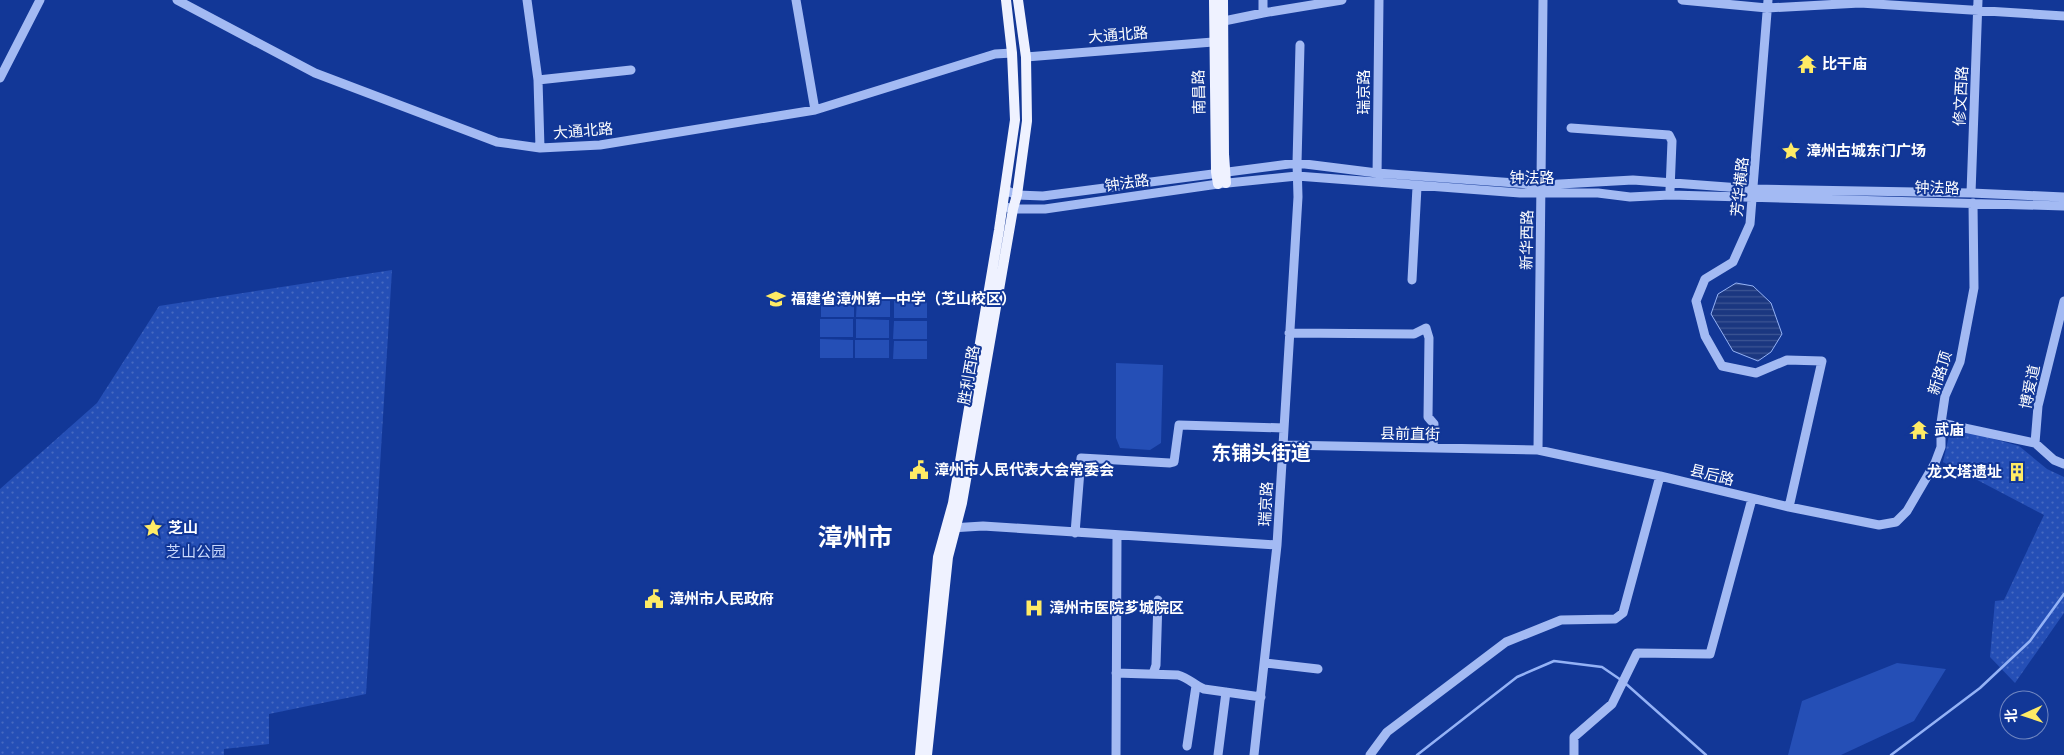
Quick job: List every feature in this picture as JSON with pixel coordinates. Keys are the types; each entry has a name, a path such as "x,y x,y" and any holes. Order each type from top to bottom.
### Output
{"main road":[{"path":"1006,0 1012,53 1015,120 1005,190 1008,207"},
{"name":"胜利西路","path":"927,755 952,528 1008,207 1017,195 1027,121 1026,57 1018,0"},
{"name":"南昌路","path":"1214,0 1213,42 1222,183"},
{"name":"南昌路","path":"1220,172 1223,0"},
{"path":"920,755 938,557 952,528"}],"street":[{"path":"0,78 40,0"},
{"name":"大通北路","path":"177,0 315,73 497,142 540,148 600,145 815,110 996,54 1012,53"},
{"path":"527,0 538,80 540,148"},
{"path":"796,0 815,110"},
{"path":"1263,0 1263,13"},
{"path":"1224,22 1263,13 1342,0"},
{"name":"瑞京路","path":"1377,184 1379,0"},
{"name":"新华西路","path":"1538,450 1543,0"},
{"path":"1682,0 1767,4 1860,1 2064,16"},
{"name":"修文西路","path":"1971,193 1978,0"},
{"name":"芳华横路","path":"1767,4 1750,224 1734,262 1705,279 1696,301 1705,336 1722,366 1756,373 1787,360 1822,360 1789,507"},
{"name":"大通北路","path":"1026,57 1213,42"},
{"name":"瑞京路","path":"1254,755 1277,544 1298,197 1300,45"},
{"path":"538,80 631,70"},
{"path":"1571,128 1669,134 1672,141 1670,195"},
{"name":"钟法路","path":"1005,190 1017,195 1043,196 1297,163 1377,173 1630,197 1753,194 1971,193 2064,197"},
{"name":"钟法路","path":"1008,207 1045,209 1222,183 1297,176 1416,187 1520,193 1542,188 1633,180 1753,194 2064,206"},
{"path":"1412,280 1416,187"},
{"name":"新路顶","path":"1879,525 1896,522 1907,511 1935,463 1941,447 1941,423 1945,396 1960,362 1974,288 1973,203"},
{"name":"博爱道","path":"2035,443 2038,406 2064,301"},
{"path":"1289,333 1414,334 1426,328 1429,338 1428,417 1434,424 1433,448"},
{"path":"1941,423 2035,443 2054,460 2064,464"},
{"path":"1075,533 1081,458 1174,462 1179,425 1284,428"},
{"name":"县前直街","path":"1283,445 1538,450"},
{"name":"县后路","path":"1538,450 1660,476 1752,499 1879,525"},
{"path":"1370,755 1387,732 1506,642 1561,620 1615,619 1624,613 1660,476"},
{"path":"1574,755 1574,737 1612,704 1637,653 1710,654 1752,499"},
{"path":"952,528 984,526 1118,536 1277,544"},
{"path":"1116,755 1118,536"},
{"path":"1153,674 1156,665 1158,600"},
{"path":"1265,663 1318,669"},
{"path":"1116,673 1178,675 1188,678 1196,686 1204,689 1261,696"},
{"path":"1187,746 1196,686"},
{"path":"1218,755 1226,692"}],"green space":[{"name":"芝山公园","path":"392,270 366,694 269,714 269,744 224,749 224,755 0,755 0,489 97,403 159,306"},
{"path":"821,298 854,298 854,317 821,317"},
{"path":"857,298 890,299 890,317 856,317"},
{"path":"894,300 927,300 927,318 894,318"},
{"path":"820,319 853,319 853,337 820,337"},
{"path":"856,319 889,320 889,338 856,338"},
{"path":"894,321 927,321 927,339 893,339"},
{"path":"820,339 853,340 853,358 820,358"},
{"path":"855,340 889,340 889,358 855,358"},
{"path":"894,341 927,341 927,359 893,359"},
{"path":"1116,363 1163,365 1161,443 1150,450 1120,448 1116,438"},
{"path":"1951,427 2019,446 2047,469 2064,477 2064,613 2015,683 1990,657 1995,601 2004,600 2044,515 1943,462"},
{"path":"1897,663 1946,669 1914,721 1841,755 1788,755 1802,701"}],"shaded area":[{"path":"1736,283 1753,286 1771,303 1782,334 1771,352 1758,361 1733,351 1711,314 1718,294"}],"waterway":[{"path":"1891,755 1980,688 2030,641 2064,594"},
{"path":"1417,755 1517,677 1554,661 1602,667 1621,680"},
{"path":"1625,683 1706,755"}],"place":[{"name":"比干庙","path":"1807,64"},
{"name":"漳州古城东门广场","path":"1791,151"},
{"name":"福建省漳州第一中学（芝山校区）","path":"776,299"},
{"name":"武庙","path":"1919,430"},
{"name":"漳州市人民代表大会常委会","path":"919,470"},
{"name":"龙文塔遗址","path":"2017,472"},
{"name":"芝山","path":"153,528"},
{"name":"漳州市人民政府","path":"654,599"},
{"name":"漳州市医院芗城院区","path":"1034,608"}],"district":[{"name":"东铺头街道","path":"1261,453"},
{"name":"漳州市","path":"855,537"}]}
